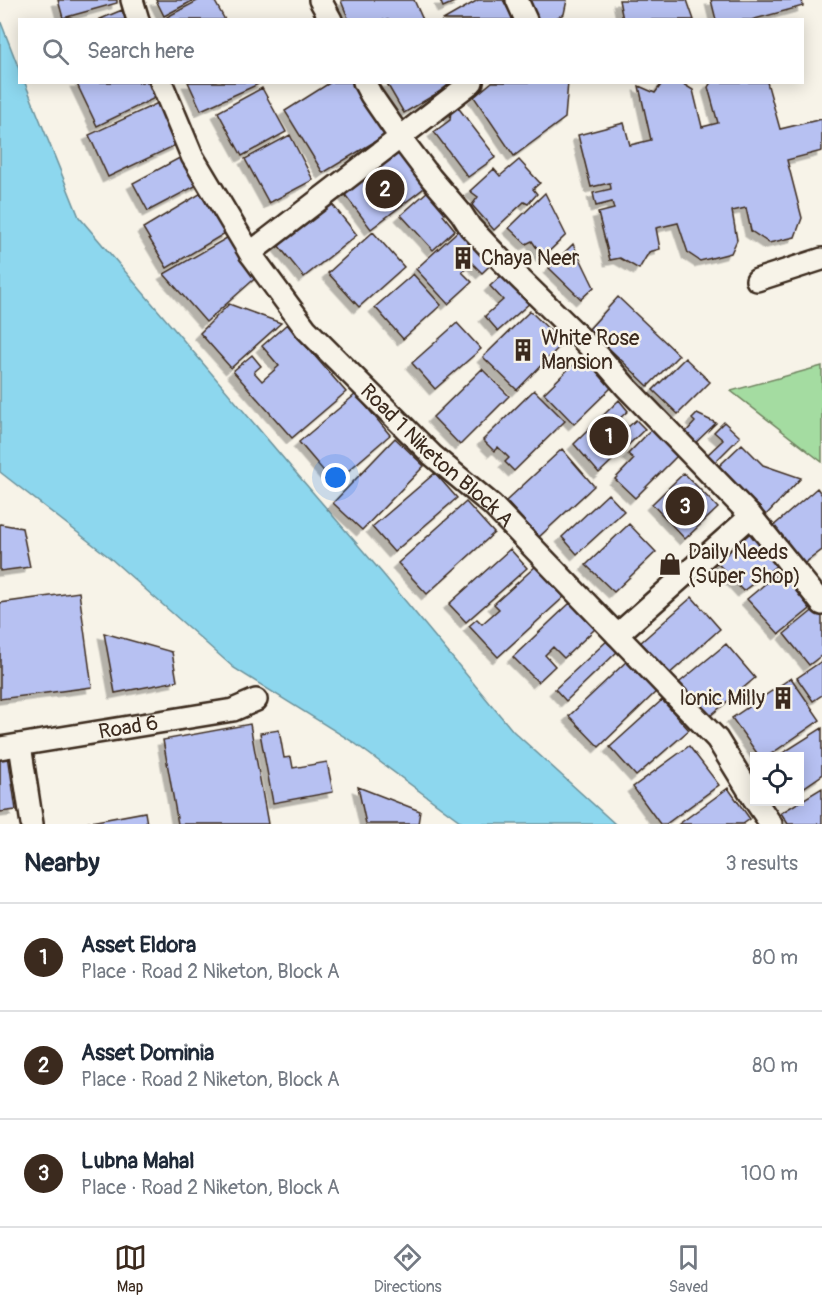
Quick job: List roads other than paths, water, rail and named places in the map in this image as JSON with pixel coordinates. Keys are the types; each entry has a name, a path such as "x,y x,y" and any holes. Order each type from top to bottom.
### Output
{"street":[{"path":"132,0 137,18"},
{"path":"320,0 330,18"},
{"path":"517,0 525,18"},
{"name":"Road 1 Niketon Block A","path":"162,84 192,156 250,253 306,329 432,455 492,505 717,739 750,792"},
{"path":"365,84 400,137 470,227 601,358 751,516 822,604"},
{"path":"250,253 469,84"},
{"path":"757,280 822,259"},
{"path":"617,635 751,516"},
{"name":"Road 6","path":"10,747 233,710 256,700"},
{"path":"10,747 32,824"},
{"name":"Road 1 Niketon Block A","path":"759,806 771,824"}],"water":[{"path":"0,20 18,66 18,84 25,84 79,217 383,574 513,731 615,824 464,824 353,742 234,668 109,557 0,472"}],"place":[{"name":"Asset Dominia","path":"385,189"},
{"name":"Chaya Neer","path":"463,258"},
{"name":"White Rose Mansion","path":"523,350"},
{"name":"Asset Eldora","path":"609,436"},
{"name":"Lubna Mahal","path":"685,506"},
{"name":"Daily Needs (Super Shop)","path":"670,564"},
{"name":"Ionic Milly","path":"783,698"}]}
